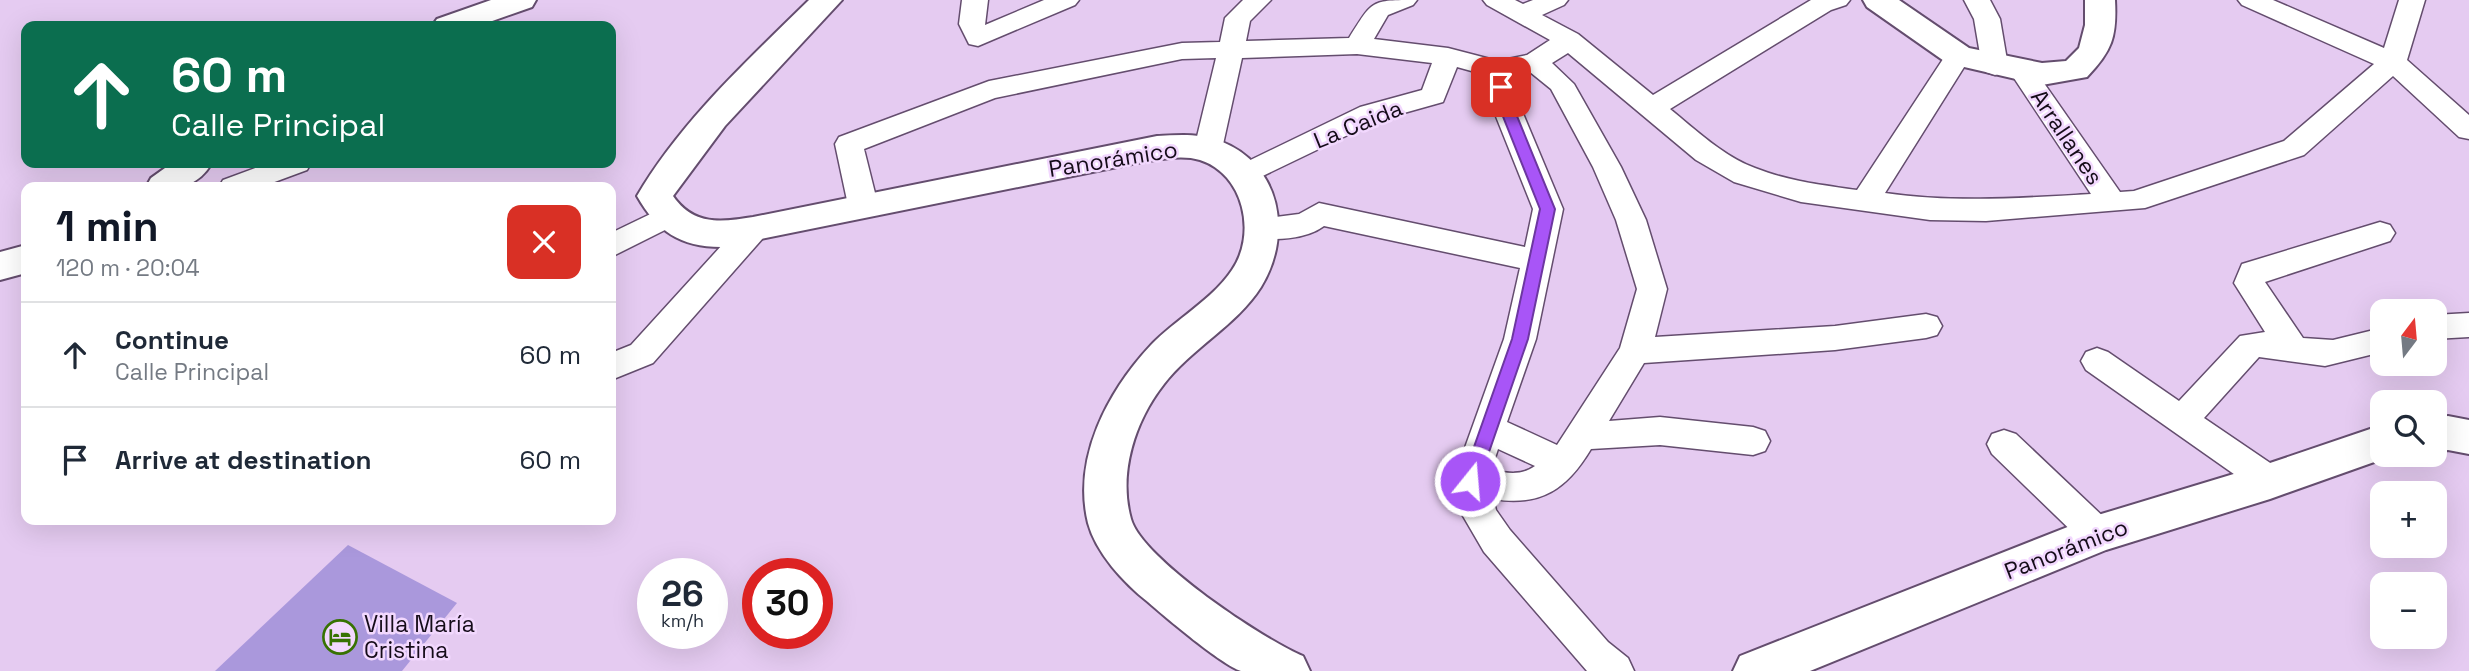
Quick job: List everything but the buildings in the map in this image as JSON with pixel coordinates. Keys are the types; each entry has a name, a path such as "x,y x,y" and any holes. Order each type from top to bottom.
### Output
{"street":[{"path":"462,21 521,0"},
{"path":"616,243 667,217 655,196 670,172 742,89 827,0"},
{"path":"975,0 972,24 978,38 989,90"},
{"path":"978,38 1012,0"},
{"path":"978,38 1066,0"},
{"path":"1208,149 1234,47 1238,18 1258,0"},
{"path":"1357,46 1378,10 1404,0"},
{"path":"1496,0 1569,40 1706,153 1744,175 1801,192 1930,210 1986,211 2135,201 2294,148 2393,62 2412,0"},
{"path":"1522,14 1555,0"},
{"path":"1650,109 1822,4 1837,0"},
{"path":"1878,0 1958,56 2009,69 2076,70 2094,51 2101,25 2100,0"},
{"path":"1978,0 2009,69"},
{"path":"2251,0 2393,62 2469,130"},
{"path":"863,205 849,145 989,90 1182,51 1234,47 1357,46 1448,57 1498,70 1535,62 1569,40"},
{"path":"1865,201 1958,56"},
{"name":"La Caida","path":"1246,174 1370,113 1433,96 1448,57"},
{"path":"1470,481 1512,488 1535,485 1564,464 1635,351 1652,289 1631,220 1592,137 1560,84 1535,62"},
{"name":"Arrallanes","path":"2009,69 2110,201"},
{"path":"1498,70 1505,104 1548,209 1539,261 1520,339 1470,481 1480,516 1497,541 1595,654 1615,671"},
{"name":"Panorámico","path":"667,217 698,233 753,230 863,205 1136,152 1208,149 1246,174"},
{"path":"170,182 188,168"},
{"path":"246,182 284,168"},
{"path":"1246,174 1260,199 1262,228 1247,278 1163,359 1115,425 1104,477 1111,525 1149,578 1270,664 1287,671"},
{"path":"1262,228 1306,224 1319,214 1539,261"},
{"path":"616,365 642,354 753,230"},
{"path":"2292,347 2249,283 2253,272 2380,233"},
{"path":"0,266 21,260"},
{"path":"2447,326 2469,325"},
{"path":"1635,351 1835,338 1926,326"},
{"path":"2183,419 2251,345 2270,342 2317,353 2337,352 2370,343"},
{"path":"2097,361 2270,481"},
{"path":"1487,428 1564,464"},
{"path":"1582,436 1660,430 1753,441"},
{"path":"2447,433 2469,437"},
{"path":"2004,444 2098,534"},
{"name":"Panorámico","path":"1756,671 2098,534 2270,481 2370,446"}],"place":[{"name":"Villa María Cristina","path":"340,637"}],"route":[{"path":"1470,481 1520,339 1539,261 1548,209 1505,104 1501,87"}]}
